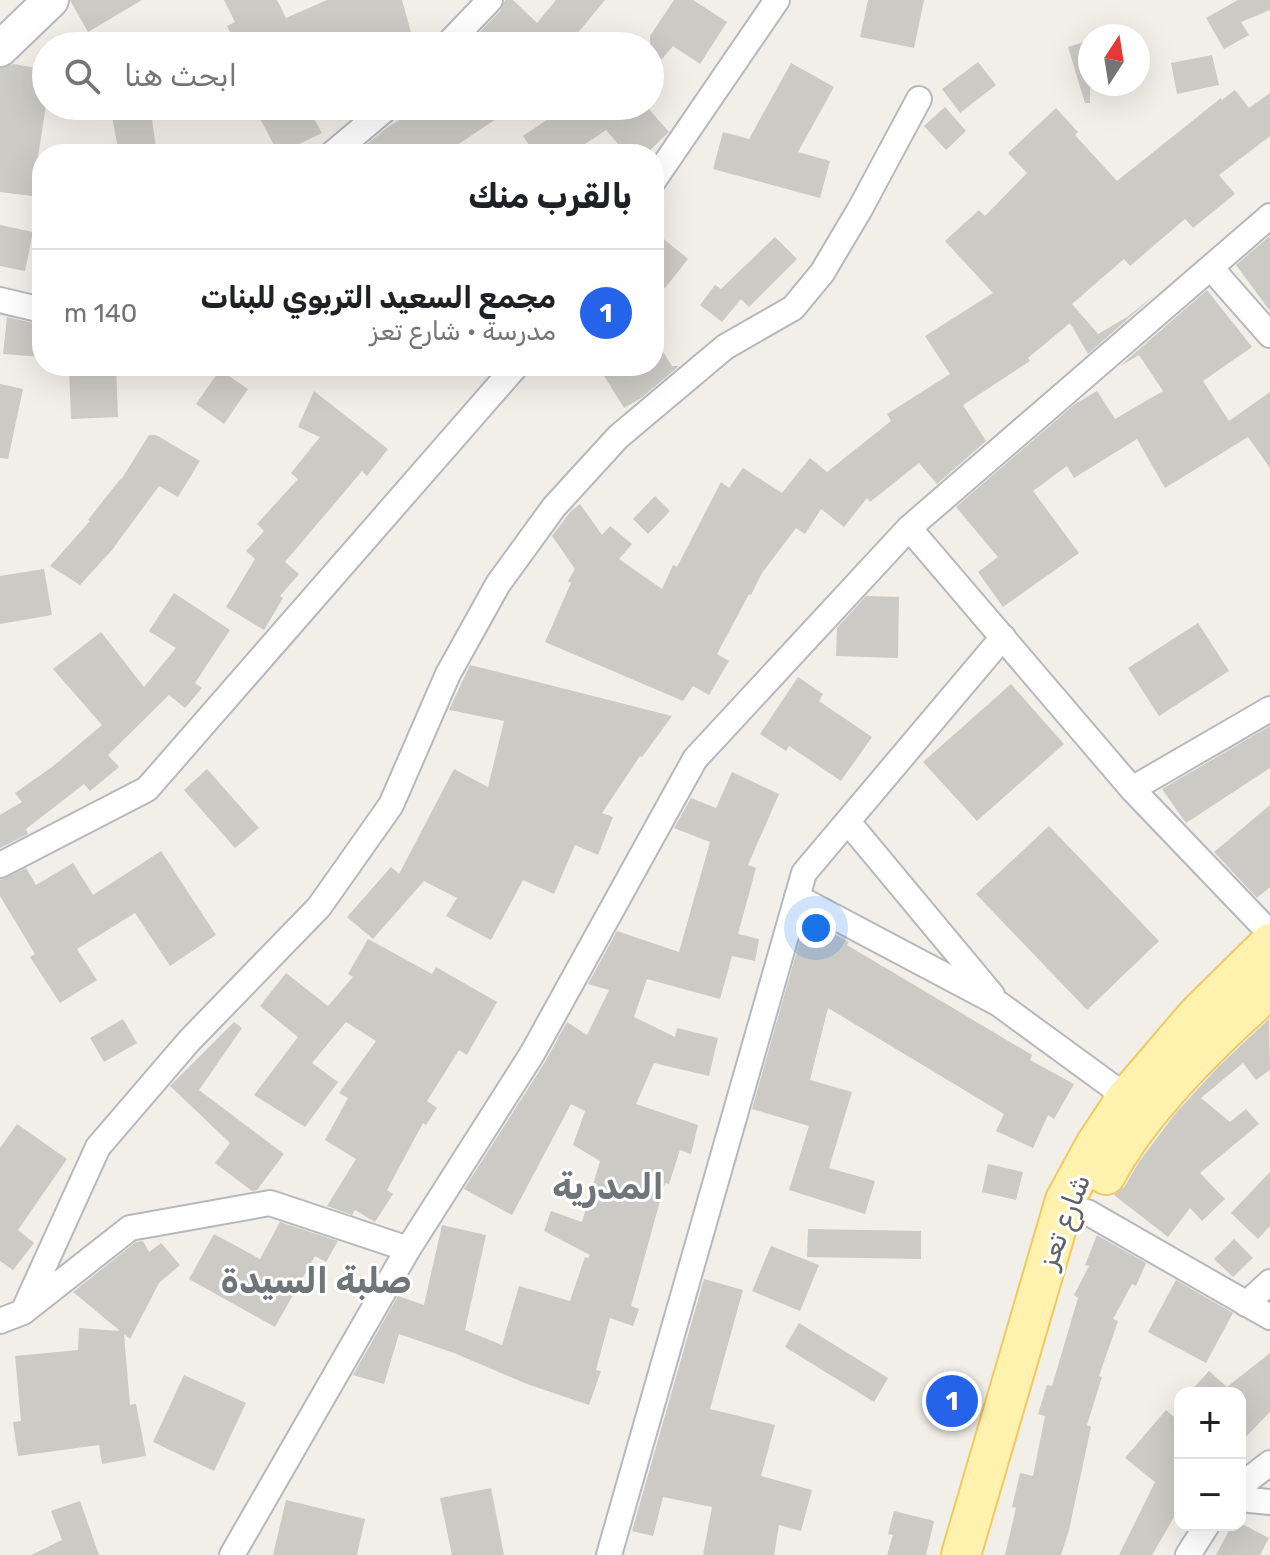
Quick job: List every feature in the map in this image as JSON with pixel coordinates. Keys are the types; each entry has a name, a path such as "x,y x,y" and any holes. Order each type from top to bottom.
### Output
{"main road":[{"path":"0,49 51,0"},
{"name":"شارع تعز","path":"988,1555 1087,1212 1138,1105 1197,1015 1270,943"},
{"name":"شارع تعز","path":"961,1555 1065,1200 1095,1145 1270,989"}],"street":[{"path":"459,32 490,0"},
{"path":"664,165 777,0"},
{"path":"11,1316 98,1147 189,1041 319,907 391,805 448,674 498,584 554,507 618,437 725,347 793,308 822,273 919,99"},
{"path":"344,144 372,120"},
{"path":"232,1555 408,1249 532,1054 695,759 909,528 1270,216"},
{"path":"1211,268 1270,335"},
{"path":"0,300 32,308"},
{"path":"0,865 147,789 507,376"},
{"path":"909,528 1132,789 1270,933"},
{"path":"609,1555 804,873 1003,637"},
{"path":"1132,789 1270,709"},
{"path":"848,822 999,1004"},
{"path":"797,897 999,1004 1138,1105"},
{"path":"11,1316 130,1228 270,1203 408,1249"},
{"path":"1087,1212 1270,1317"},
{"path":"1246,1304 1270,1282"},
{"path":"1246,1481 1270,1463"},
{"path":"1246,1500 1270,1502"},
{"path":"1188,1555 1203,1531"}],"building":[{"path":"70,0 142,0 88,32"},
{"path":"224,0 277,0 286,18 327,0 402,0 411,32 230,32 227,26 235,22"},
{"path":"505,0 513,0 537,23 556,0 605,0 579,32 480,32 501,10"},
{"path":"674,0 693,0 727,22 700,64 673,46 664,57 664,32 653,32"},
{"path":"868,0 924,0 914,48 860,37"},
{"path":"1238,0 1270,0 1270,10 1241,22 1249,35 1224,49 1206,18"},
{"path":"1078,44 1078,80 1068,47"},
{"path":"1212,55 1219,85 1177,94 1171,63"},
{"path":"978,62 996,85 960,113 942,89"},
{"path":"791,63 834,87 798,152 830,161 820,198 713,169 723,132 749,139"},
{"path":"14,64 32,67 32,120 44,120 40,144 32,144 32,196 0,192 0,68"},
{"path":"1235,90 1249,108 1270,93 1270,136 1219,175 1235,194 1193,228 1185,219 1130,266 1124,259 1072,304 1098,334 1127,317 1157,293 1088,354 1070,323 1028,358 1030,361 963,405 986,441 937,484 919,463 870,502 867,498 844,527 821,509 805,534 796,528 762,573 717,654 729,661 709,695 693,686 683,701 545,642 575,569 552,536 580,504 602,535 610,526 632,544 619,559 662,589 673,565 677,567 721,482 729,488 743,468 782,493 810,458 827,472 891,421 887,414 950,374 925,336 993,293 945,241 979,210 985,216 1027,173 1008,153 1056,108 1078,132 1075,135 1117,181"},
{"path":"1083,96 1090,96 1090,103 1085,103"},
{"path":"945,107 966,131 946,150 924,126"},
{"path":"113,120 152,120 156,144 117,144"},
{"path":"261,120 315,120 322,133 299,144 274,144"},
{"path":"399,120 494,120 459,144 367,144"},
{"path":"546,120 658,120 669,132 656,144 618,144 606,130 585,144 528,144 523,136"},
{"path":"0,225 32,232 25,271 0,266"},
{"path":"1270,236 1270,311 1236,265"},
{"path":"775,237 797,259 749,307 741,299 722,322 700,305 715,285 721,289"},
{"path":"664,239 688,259 664,287"},
{"path":"1207,290 1252,347 1203,381 1229,421 1270,392 1270,468 1248,437 1165,488 1137,439 1074,478 1067,466 1033,491 1079,553 1003,607 978,572 998,557 956,507 1075,404 1097,391 1115,419 1163,391 1139,355 1120,366"},
{"path":"7,317 32,323 32,356 3,354"},
{"path":"664,353 672,366 679,366 641,398 624,408 604,376 664,376"},
{"path":"69,376 116,376 118,417 71,419"},
{"path":"216,376 229,376 248,389 224,424 196,404"},
{"path":"0,384 23,389 8,459 0,458"},
{"path":"314,391 388,449 367,476 362,471 285,562 299,574 280,596 283,598 264,630 226,607 255,559 246,551 264,531 257,524 298,479 291,473 320,437 298,427"},
{"path":"149,435 156,435 200,461 178,497 159,486 112,550 80,585 50,566 121,480"},
{"path":"655,496 670,511 648,534 633,519"},
{"path":"44,569 52,615 0,624 0,576"},
{"path":"174,593 230,630 195,683 202,688 185,708 169,695 108,755 119,767 90,791 84,784 26,829 28,834 0,848 0,815 22,802 15,793 102,725 53,669 101,632 144,687 176,648 149,631"},
{"path":"866,596 899,597 898,658 836,656 837,628"},
{"path":"1198,623 1229,671 1159,716 1128,668"},
{"path":"470,665 672,716 640,756 602,813 613,817 598,855 575,845 554,894 523,880 491,940 446,916 457,898 424,881 373,939 347,917 391,867 399,874 454,769 488,787 504,721 449,710"},
{"path":"798,677 823,694 819,701 872,737 841,781 789,746 786,751 760,734"},
{"path":"1011,684 1064,744 977,821 923,762"},
{"path":"1270,726 1270,768 1186,823 1162,789"},
{"path":"207,769 259,828 235,848 184,790"},
{"path":"732,772 779,794 748,865 756,868 738,934 759,939 755,961 732,956 720,999 647,979 634,1017 675,1037 677,1028 718,1038 709,1076 654,1063 636,1104 698,1125 691,1154 680,1150 669,1184 665,1183 631,1306 639,1309 633,1326 610,1318 596,1370 601,1371 589,1405 399,1334 384,1384 353,1375 398,1296 424,1305 442,1225 486,1235 465,1330 502,1345 519,1286 570,1301 585,1257 590,1255 544,1231 551,1211 582,1222 600,1161 573,1145 585,1111 571,1104 512,1215 464,1189 567,1022 587,1035 609,990 588,984 617,931 679,952 710,842 674,828 691,798 716,808"},
{"path":"1270,805 1270,887 1257,898 1214,852"},
{"path":"1049,826 1159,941 1087,1010 976,894"},
{"path":"161,851 216,935 170,966 135,913 77,949 97,980 60,1003 30,957 35,954 0,896 0,880 26,868 36,885 73,863 93,895"},
{"path":"808,920 849,942 847,945 1032,1055 1030,1060 1074,1084 1054,1119 1048,1115 1033,1148 996,1131 1004,1114 828,1008 810,1080 852,1092 829,1168 875,1181 865,1214 789,1190 809,1126 752,1109"},
{"path":"368,939 432,974 436,967 497,1002 467,1055 459,1050 427,1101 437,1108 426,1125 423,1123 387,1190 393,1194 375,1222 355,1210 352,1215 327,1206 356,1159 325,1140 348,1098 339,1093 376,1041 346,1022 312,1063 338,1082 305,1127 254,1095 298,1037 260,1006 286,973 328,1006 353,977 348,974"},
{"path":"123,1019 137,1043 104,1062 90,1038"},
{"path":"1269,1019 1270,1070 1256,1080 1243,1063 1201,1098 1230,1122 1246,1109 1259,1124 1200,1173 1225,1199 1202,1221 1190,1208 1168,1237 1114,1195 1125,1186 1175,1114 1218,1067"},
{"path":"234,1022 242,1028 199,1090 284,1154 257,1190 252,1191 215,1163 230,1143 170,1086"},
{"path":"17,1124 67,1159 18,1230 34,1243 13,1270 0,1261 0,1148"},
{"path":"988,1164 1023,1172 1016,1200 982,1192"},
{"path":"1270,1172 1270,1226 1258,1239 1231,1213"},
{"path":"280,1222 338,1241 326,1262 315,1256 275,1327 189,1279 214,1234 260,1259"},
{"path":"808,1229 921,1231 921,1259 807,1257"},
{"path":"1097,1235 1146,1263 1136,1286 1132,1284 1113,1319 1118,1321 1099,1376 1102,1377 1087,1425 1091,1427 1061,1555 1005,1555 1020,1473 1033,1476 1045,1416 1038,1414 1047,1385 1052,1386 1078,1298 1074,1295 1089,1266 1085,1265"},
{"path":"1234,1239 1253,1258 1233,1277 1214,1259"},
{"path":"143,1241 149,1252 161,1243 180,1265 159,1283 130,1339 124,1334 130,1405 136,1404 146,1456 102,1464 99,1445 18,1456 13,1422 21,1421 15,1356 78,1350 79,1328 120,1331 73,1292 136,1242"},
{"path":"771,1246 819,1265 800,1311 752,1291"},
{"path":"704,1279 743,1290 710,1409 775,1425 761,1476 812,1490 801,1531 779,1525 774,1555 703,1555 712,1507 663,1497 653,1536 632,1531"},
{"path":"1176,1280 1233,1313 1206,1363 1148,1332"},
{"path":"799,1323 888,1378 874,1402 785,1347"},
{"path":"1270,1353 1270,1412 1246,1437 1246,1387 1227,1387"},
{"path":"1209,1371 1227,1387 1194,1387"},
{"path":"184,1375 246,1403 214,1471 153,1442"},
{"path":"1166,1410 1174,1417 1174,1517 1152,1555 1119,1555 1155,1482 1125,1458"},
{"path":"491,1488 504,1555 452,1555 440,1498"},
{"path":"286,1500 365,1519 357,1555 273,1555"},
{"path":"80,1501 99,1555 31,1555 62,1540 51,1511"},
{"path":"894,1511 934,1521 926,1555 887,1555 893,1535 888,1534"},
{"path":"1246,1526 1269,1538 1260,1555 1216,1555 1229,1531 1246,1531"}],"place":[{"name":"مجمع السعيد التربوي للبنات","path":"952,1401"}],"district":[{"name":"المدرية","path":"608,1186"},
{"name":"صلبة السيدة","path":"316,1280"}]}
